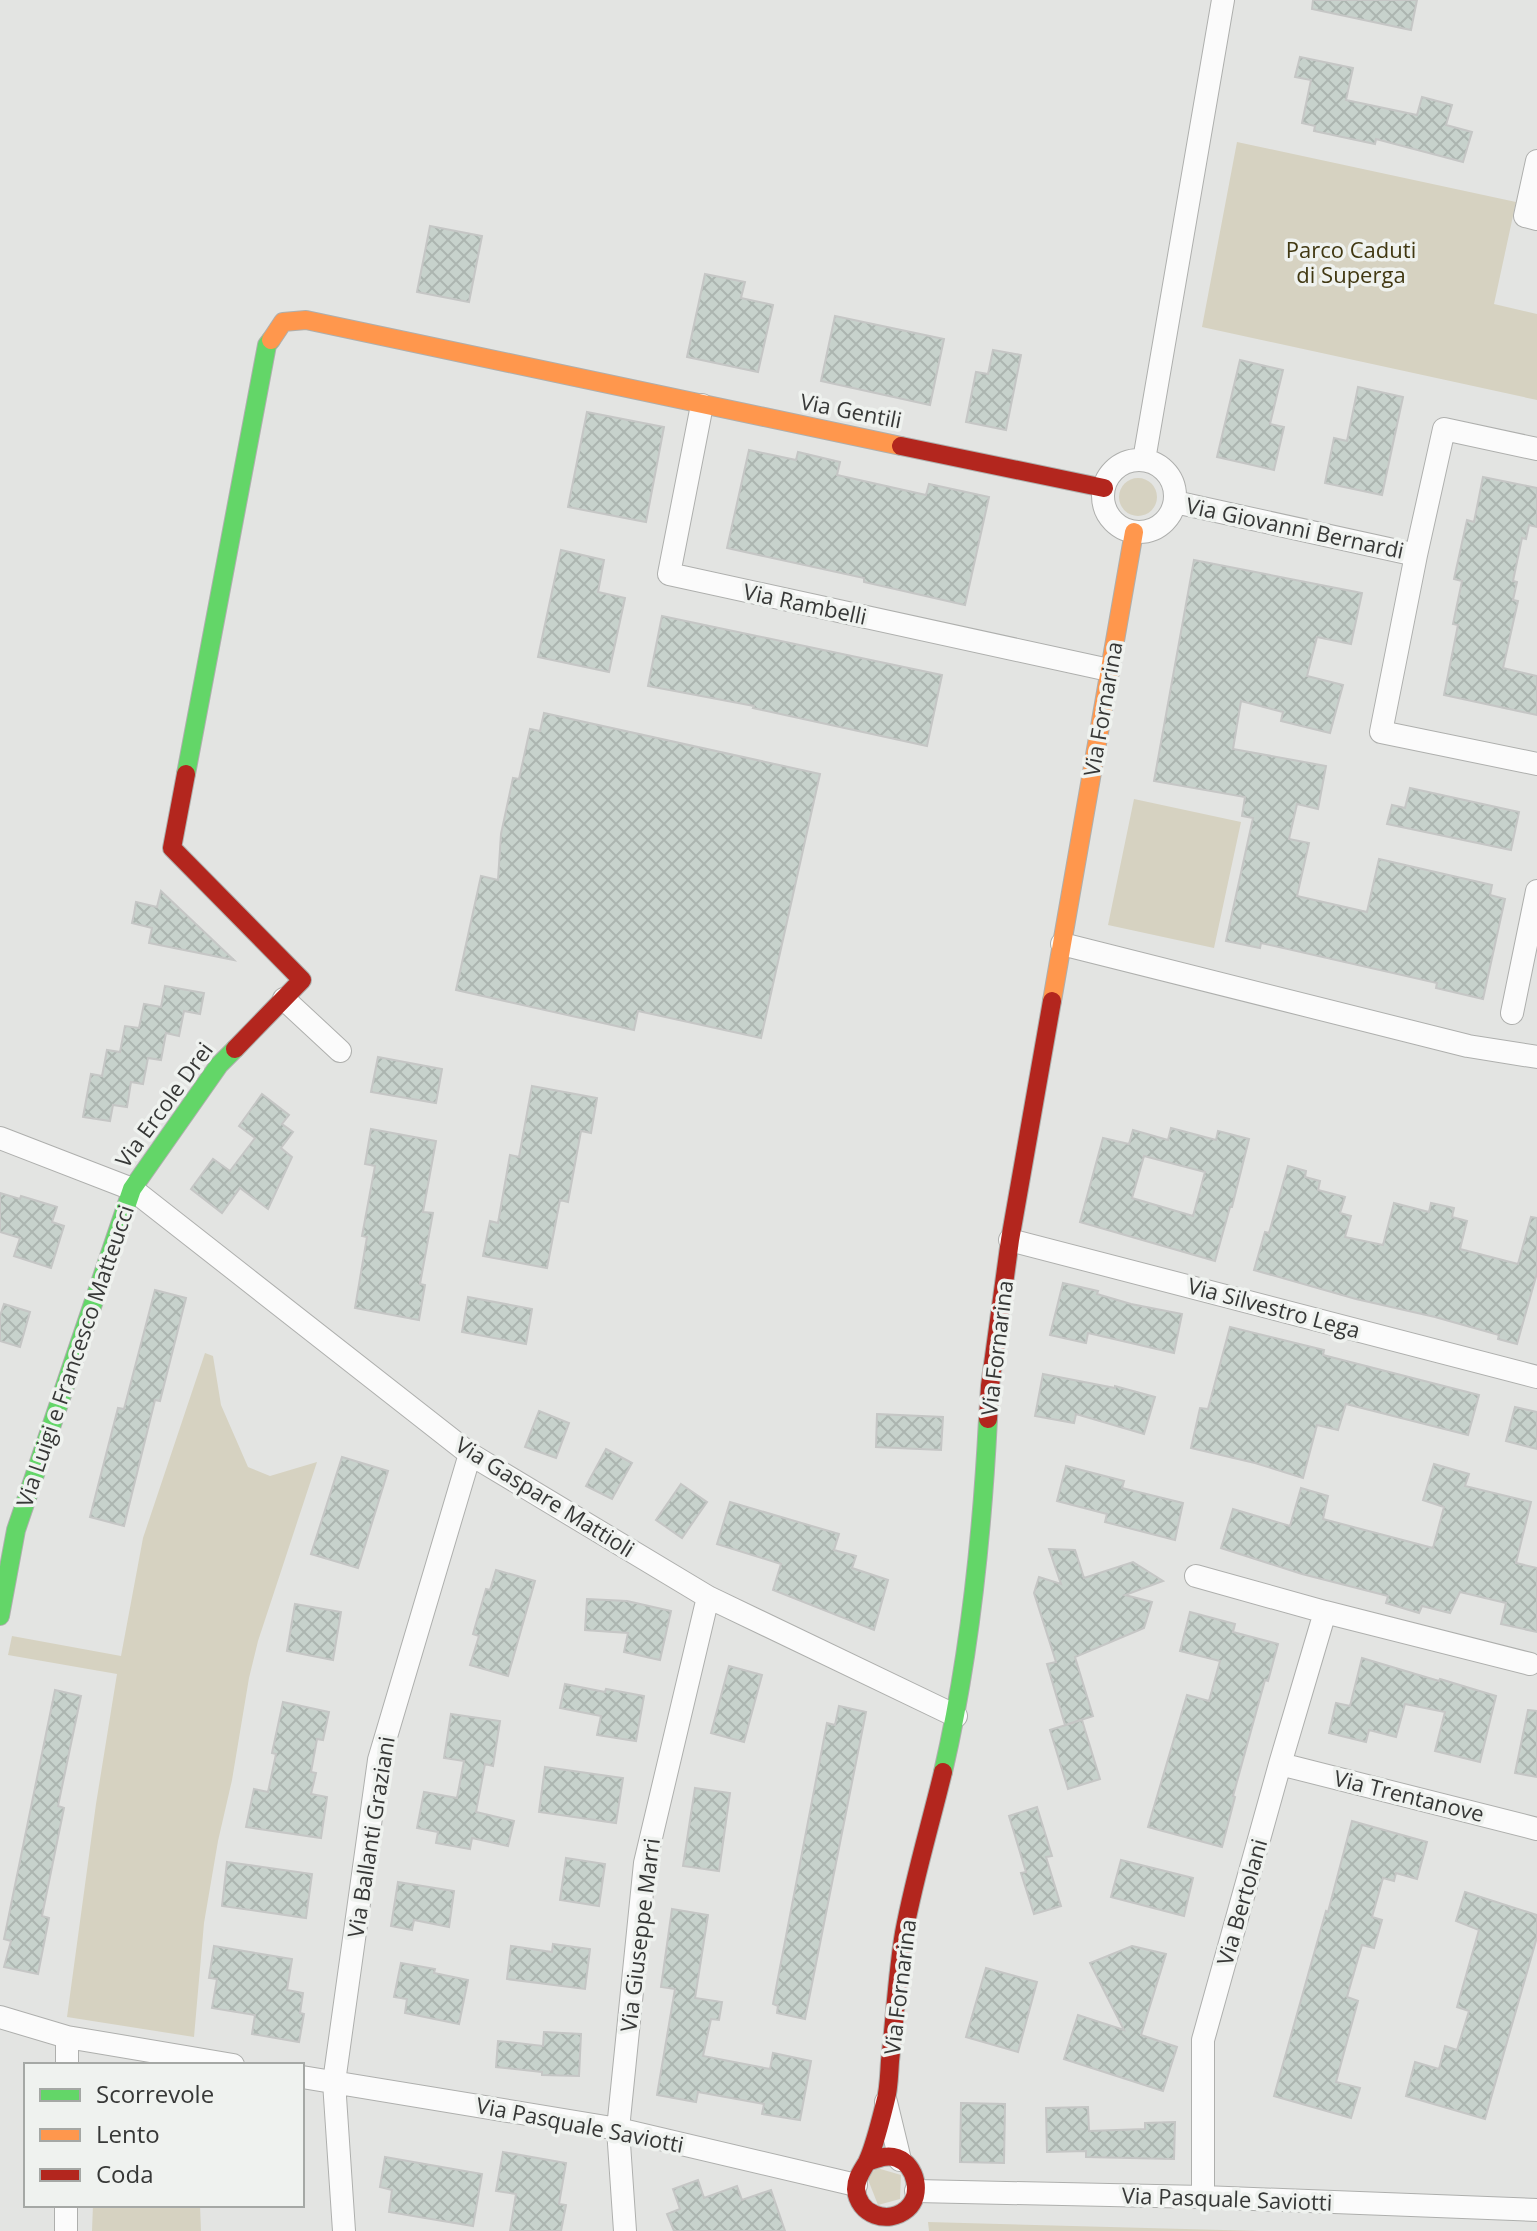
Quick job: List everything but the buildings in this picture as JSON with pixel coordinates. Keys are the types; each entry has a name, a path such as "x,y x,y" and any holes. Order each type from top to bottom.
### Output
{"street":[{"path":"1144,460 1223,0"},
{"path":"1531,218 1537,161"},
{"name":"Via Gentili","path":"302,980 172,848 267,345 283,322 306,320 1104,488"},
{"name":"Via Rambelli","path":"702,405 669,574 1109,670"},
{"name":"Via Giovanni Bernardi","path":"1537,449 1444,429 1381,732 1537,764"},
{"path":"1144,460 1156,463 1172,479 1175,502 1165,522 1145,532 1134,532 1113,521 1106,511 1104,488 1108,478 1124,463 1144,460"},
{"name":"Via Giovanni Bernardi","path":"1175,502 1416,555"},
{"name":"Via Fornarina","path":"856,2185 857,2176 867,2162 886,2101 904,1934 956,1716 980,1544 990,1386 1010,1240 1134,532"},
{"path":"1512,1013 1537,891"},
{"path":"1062,944 1468,1046 1537,1057"},
{"name":"Via Ercole Drei","path":"132,1189 219,1065 302,980"},
{"path":"284,999 340,1051"},
{"name":"Via Gaspare Mattioli","path":"0,1138 132,1189 470,1454 708,1597 956,1716"},
{"name":"Via Luigi e Francesco Matteucci","path":"0,1616 16,1530 132,1189"},
{"name":"Via Silvestro Lega","path":"1010,1240 1537,1377"},
{"name":"Via Ballanti Graziani","path":"344,2231 334,2082 379,1760 470,1454"},
{"path":"1196,1576 1530,1664"},
{"name":"Via Giuseppe Marri","path":"625,2231 618,2129 645,1863 708,1597"},
{"name":"Via Bertolani","path":"1203,2197 1203,2040 1325,1612"},
{"name":"Via Trentanove","path":"1280,1764 1537,1829"},
{"path":"0,2017 67,2037 221,2063"},
{"path":"67,2037 67,2063"},
{"name":"Via Pasquale Saviotti","path":"304,2077 618,2129 856,2185"},
{"path":"856,2185 860,2202 876,2223 882,2217 895,2223 910,2206 916,2191 913,2173 900,2160 886,2101"},
{"path":"867,2162 883,2156 900,2160"},
{"name":"Via Pasquale Saviotti","path":"916,2191 1203,2197 1537,2210"},
{"path":"66,2207 66,2231"}],"green space":[{"name":"Parco Caduti di Superga","path":"1237,142 1516,202 1494,304 1537,314 1537,400 1202,327"},
{"path":"1138,478 1151,484 1157,497 1151,510 1138,516 1125,510 1119,497 1125,484"},
{"path":"1134,799 1241,822 1214,948 1108,925"},
{"path":"205,1353 213,1356 221,1405 248,1467 270,1476 317,1462 258,1641 249,1678 204,1923 194,2037 67,2017 117,1674 8,1655 12,1636 121,1656 143,1538"},
{"path":"877,2168 901,2175 900,2199 878,2205 867,2177"},
{"path":"93,2207 200,2207 201,2231 92,2231"},
{"path":"928,2222 1260,2231 929,2231"}],"traffic: fast":[{"path":"186,774 267,345 271,340"},
{"path":"0,1616 16,1530 132,1189 219,1065 235,1049"},
{"path":"943,1772 961,1685 973,1597 988,1419"}],"traffic: slow":[{"path":"271,340 283,322 306,320 901,446"},
{"path":"1052,1001 1134,532"}],"traffic: jam":[{"path":"901,446 1104,488"},
{"path":"186,774 172,848 302,980 235,1049"},
{"path":"988,1419 1010,1240 1052,1001"},
{"path":"867,2162 893,2157 909,2167 916,2189 907,2209 891,2216 875,2215 862,2205 856,2185 872,2149 886,2098 904,1933 943,1772"}]}
